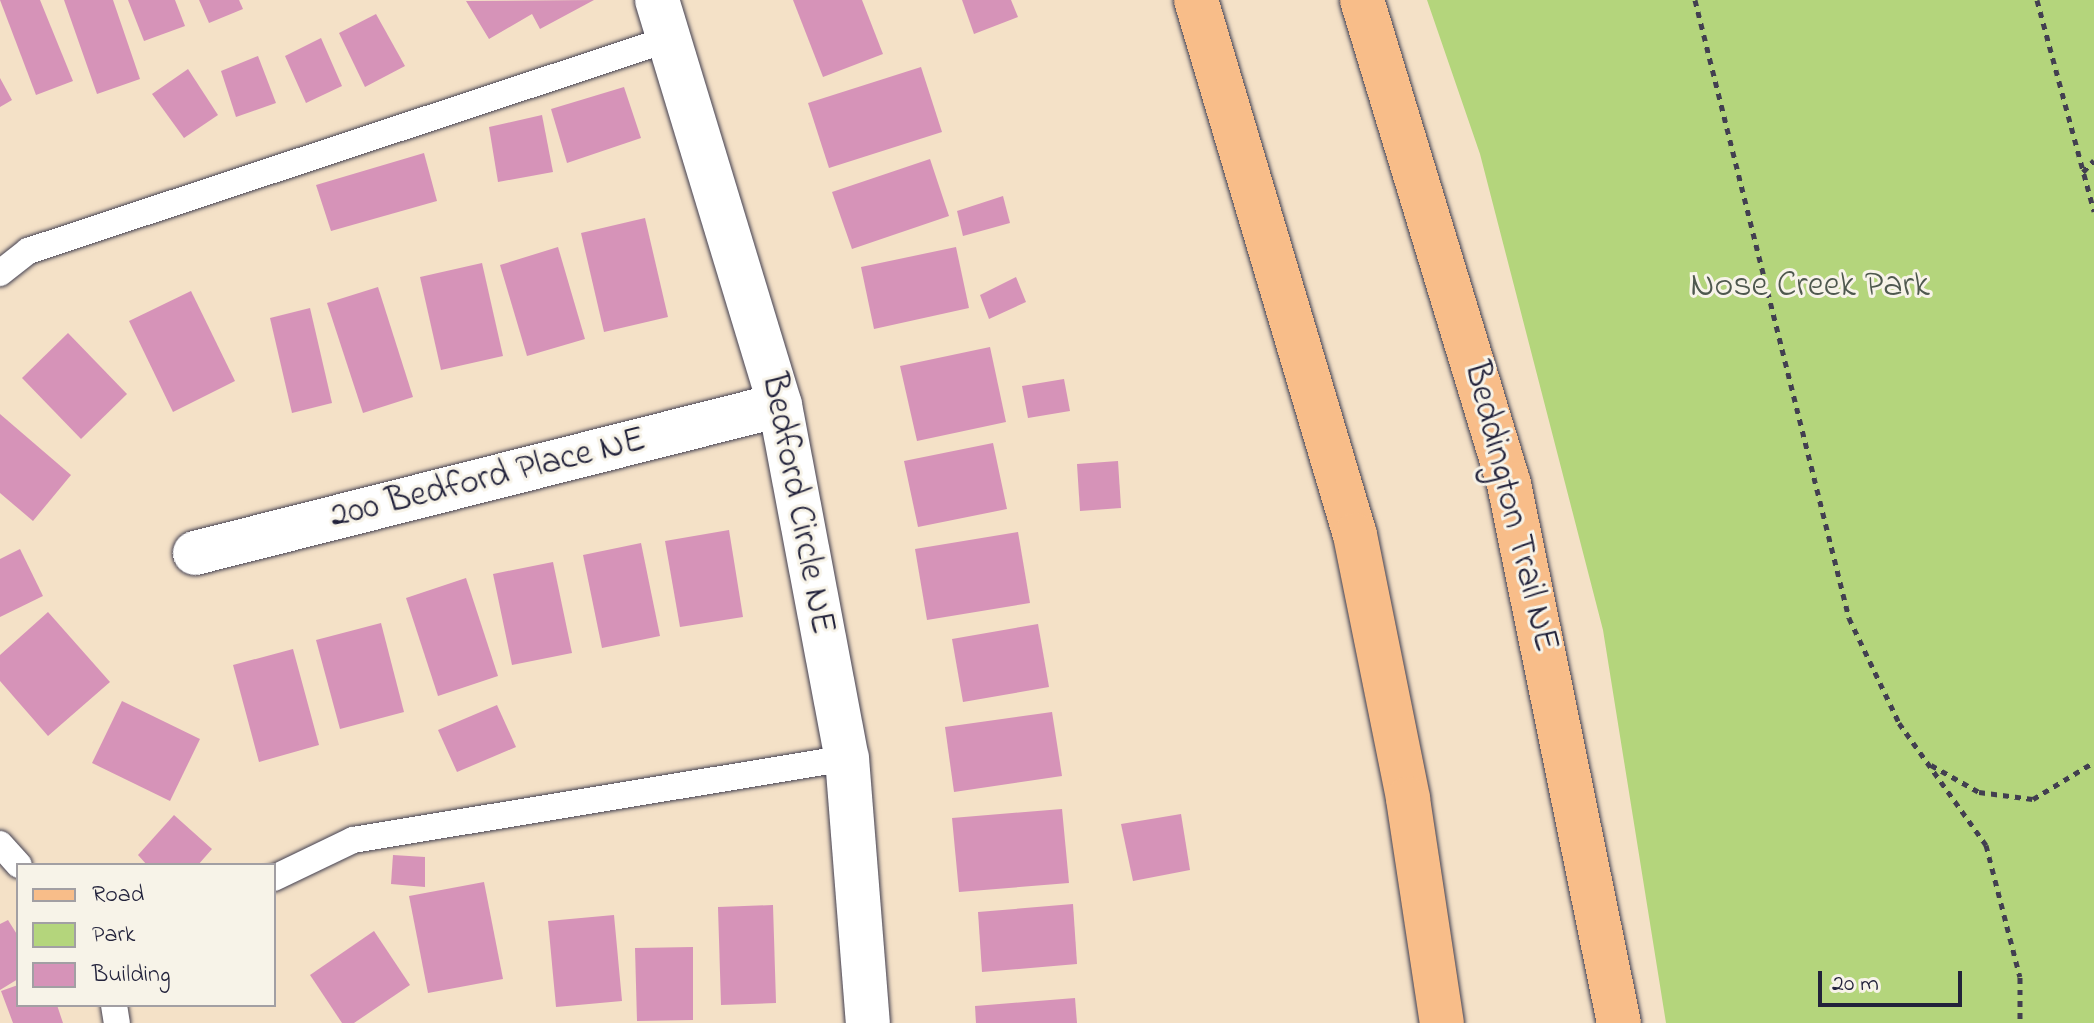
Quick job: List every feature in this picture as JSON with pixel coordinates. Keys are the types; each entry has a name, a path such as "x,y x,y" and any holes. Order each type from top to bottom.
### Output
{"main road":[{"path":"1196,0 1355,535 1408,799 1442,1023"},
{"name":"Beddington Trail NE","path":"1362,0 1509,484 1619,1023"}],"street":[{"name":"Bedford Circle NE","path":"664,19 780,405 847,758 868,1023"},
{"name":"200 Bedford Place NE","path":"195,553 780,405"}],"lane":[{"path":"0,273 28,251 664,19"},
{"path":"276,877 353,840 847,758"},
{"path":"0,844 17,863"}],"path":[{"path":"1695,0 1830,558 1849,618 1899,723 1986,845 2020,977 2020,1023"},
{"path":"2037,0 2094,211"},
{"path":"2083,172 2094,160"},
{"path":"1927,762 1979,792 2033,799 2094,762"}],"green space":[{"name":"Nose Creek Park","path":"1427,0 2094,0 2094,1023 1666,1023 1603,630 1480,154"}],"building":[{"path":"0,0 40,0 73,81 36,95"},
{"path":"64,0 113,0 140,79 97,94"},
{"path":"128,0 175,0 185,26 144,41"},
{"path":"199,0 239,0 243,9 209,23"},
{"path":"594,0 540,29 532,14 489,39 466,1"},
{"path":"793,0 862,0 883,54 823,77"},
{"path":"962,0 1011,0 1018,17 974,34"},
{"path":"376,14 405,66 365,87 339,33"},
{"path":"321,38 342,86 306,103 285,56"},
{"path":"258,56 276,103 236,117 221,71"},
{"path":"921,67 942,132 829,168 808,103"},
{"path":"188,69 218,115 184,138 152,94"},
{"path":"0,78 12,100 0,107"},
{"path":"624,87 641,138 567,163 551,109"},
{"path":"542,115 553,172 498,182 489,127"},
{"path":"424,153 437,201 331,231 316,185"},
{"path":"930,159 949,216 852,249 832,192"},
{"path":"1003,196 1010,223 963,236 957,211"},
{"path":"645,218 668,317 604,332 581,233"},
{"path":"558,247 585,339 527,356 500,265"},
{"path":"956,247 969,308 874,329 861,267"},
{"path":"482,263 503,356 441,370 420,277"},
{"path":"1016,277 1026,302 989,319 980,295"},
{"path":"378,287 413,397 363,413 327,303"},
{"path":"191,291 235,381 173,412 129,321"},
{"path":"310,308 332,403 292,413 270,318"},
{"path":"68,333 127,394 81,439 22,378"},
{"path":"990,347 1006,422 917,441 900,366"},
{"path":"1064,379 1070,411 1028,418 1022,386"},
{"path":"0,414 71,475 33,521 0,493"},
{"path":"993,443 1007,509 918,527 904,461"},
{"path":"1118,461 1121,508 1080,511 1077,464"},
{"path":"729,530 743,617 680,627 665,541"},
{"path":"1018,532 1030,603 927,620 915,549"},
{"path":"641,543 660,636 602,648 583,555"},
{"path":"20,549 43,596 0,617 0,559"},
{"path":"553,562 572,653 512,665 493,574"},
{"path":"466,578 498,676 438,696 406,598"},
{"path":"48,612 110,682 48,736 0,681 0,655"},
{"path":"381,623 404,712 340,729 316,640"},
{"path":"1038,624 1049,687 963,702 952,639"},
{"path":"293,649 319,745 259,762 233,665"},
{"path":"122,701 200,739 170,801 92,763"},
{"path":"497,705 516,747 457,772 438,730"},
{"path":"1052,712 1062,776 954,792 945,727"},
{"path":"1062,809 1069,883 959,892 952,818"},
{"path":"1181,814 1190,870 1133,881 1121,824"},
{"path":"174,815 212,849 200,863 145,863 138,855"},
{"path":"393,855 425,857 425,887 391,884"},
{"path":"484,882 503,979 428,993 409,896"},
{"path":"1073,904 1077,964 982,972 978,912"},
{"path":"773,905 776,1003 721,1005 718,907"},
{"path":"614,915 622,1001 556,1007 548,921"},
{"path":"8,920 16,933 16,980 0,990 0,924"},
{"path":"374,931 410,985 354,1023 342,1023 310,975"},
{"path":"693,947 693,1020 637,1021 635,948"},
{"path":"16,986 16,1007 58,1007 63,1023 13,1023 1,991"},
{"path":"1075,998 1077,1023 976,1023 975,1006"}]}
